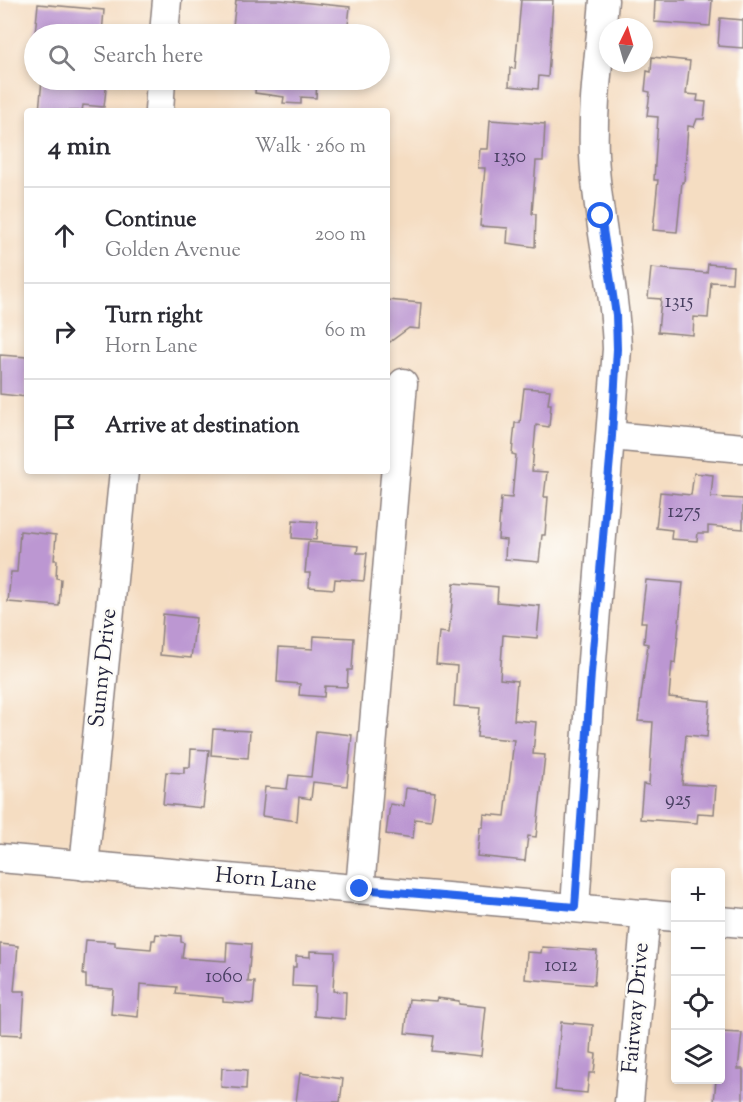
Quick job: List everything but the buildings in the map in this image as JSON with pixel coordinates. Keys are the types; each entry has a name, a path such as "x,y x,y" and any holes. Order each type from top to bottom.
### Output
{"street":[{"path":"165,24 167,0"},
{"path":"575,907 617,349 616,315 599,206 594,154 604,0"},
{"path":"159,108 160,90"},
{"path":"360,889 403,383"},
{"path":"612,436 743,448"},
{"name":"Sunny Drive","path":"84,866 124,474"},
{"name":"Horn Lane","path":"0,858 671,917"},
{"name":"Fairway Drive","path":"629,1102 645,914"},
{"path":"725,921 743,923"}],"route":[{"path":"360,889 575,907 591,673 616,380 616,315 601,216"}]}
